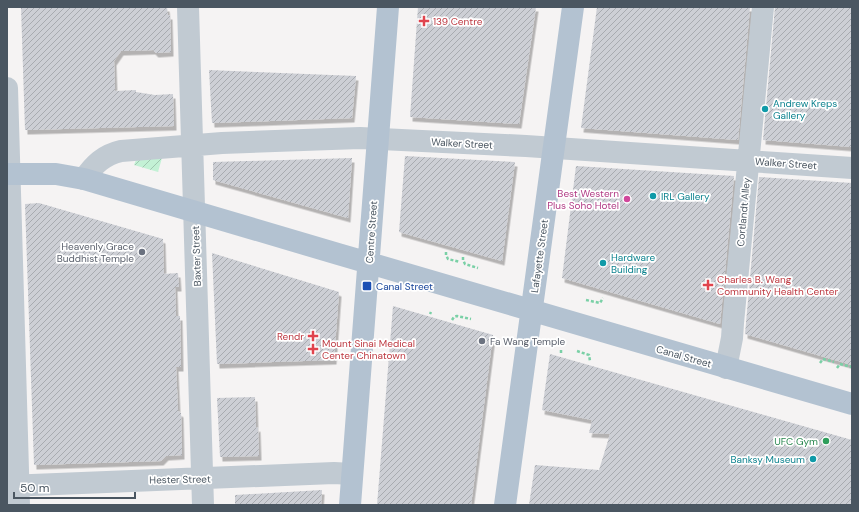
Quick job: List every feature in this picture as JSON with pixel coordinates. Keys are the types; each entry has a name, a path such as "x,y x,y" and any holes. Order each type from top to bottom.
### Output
{"main road":[{"name":"Centre Street","path":"350,505 388,7"},
{"name":"Lafayette Street","path":"505,505 573,7"},
{"name":"Canal Street","path":"8,174 56,174 84,179 852,404"}],"street":[{"name":"Baxter Street","path":"188,7 203,505"},
{"name":"Cortlandt Alley","path":"726,368 732,338 763,7"},
{"path":"7,88 15,492"},
{"name":"Walker Street","path":"84,179 99,160 110,154 122,151 193,145 334,139 378,139 554,148 852,168"},
{"name":"Hester Street","path":"15,492 202,478 334,473 352,474"}],"path":[{"path":"446,252 448,258 460,262"},
{"path":"463,258 465,264 478,268"},
{"path":"586,300 598,303 602,302 603,298"},
{"path":"452,320 457,316 471,319"},
{"path":"577,351 589,356 590,361"},
{"path":"820,363 823,359 834,362"},
{"path":"837,368 840,364 852,367"}],"green space":[{"path":"162,158 158,172 134,165 136,160"}],"building":[{"path":"21,7 167,7 168,15 170,15 171,52 156,53 153,50 121,51 114,61 115,91 136,90 136,92 155,95 173,94 174,126 25,130"},
{"path":"418,7 536,7 519,124 410,117"},
{"path":"597,7 750,7 738,140 581,128"},
{"path":"775,7 852,7 852,147 763,140"},
{"path":"209,70 356,76 352,118 212,123"},
{"path":"405,156 515,162 502,261 399,232"},
{"path":"352,158 348,218 213,180 213,162"},
{"path":"576,166 734,176 720,324 562,278"},
{"path":"759,177 852,183 852,365 745,334"},
{"path":"39,203 163,239 164,274 178,273 179,287 175,287 176,316 180,316 181,367 176,367 178,411 181,413 182,455 166,456 161,461 34,465 25,204"},
{"path":"212,253 339,292 334,360 217,364"},
{"path":"393,306 493,335 471,505 377,505"},
{"path":"550,354 852,440 852,505 529,505 535,465 599,470 610,434 589,433 592,420 542,410"},
{"path":"255,397 259,456 220,457 217,398"},
{"path":"322,490 321,505 235,505 235,495"}],"place":[{"name":"139 Centre","path":"424,21"},
{"name":"Andrew Kreps Gallery","path":"765,109"},
{"name":"IRL Gallery","path":"653,196"},
{"name":"Best Western Plus Soho Hotel","path":"627,199"},
{"name":"Heavenly Grace Buddhist Temple","path":"142,252"},
{"name":"Hardware Building","path":"603,263"},
{"name":"Charles B. Wang Community Health Center","path":"708,285"},
{"name":"Canal Street","path":"367,286"},
{"name":"Rendr","path":"313,336"},
{"name":"Fa Wang Temple","path":"482,341"},
{"name":"Mount Sinai Medical Center Chinatown","path":"313,349"},
{"name":"UFC Gym","path":"826,441"},
{"name":"Banksy Museum","path":"813,459"}]}
